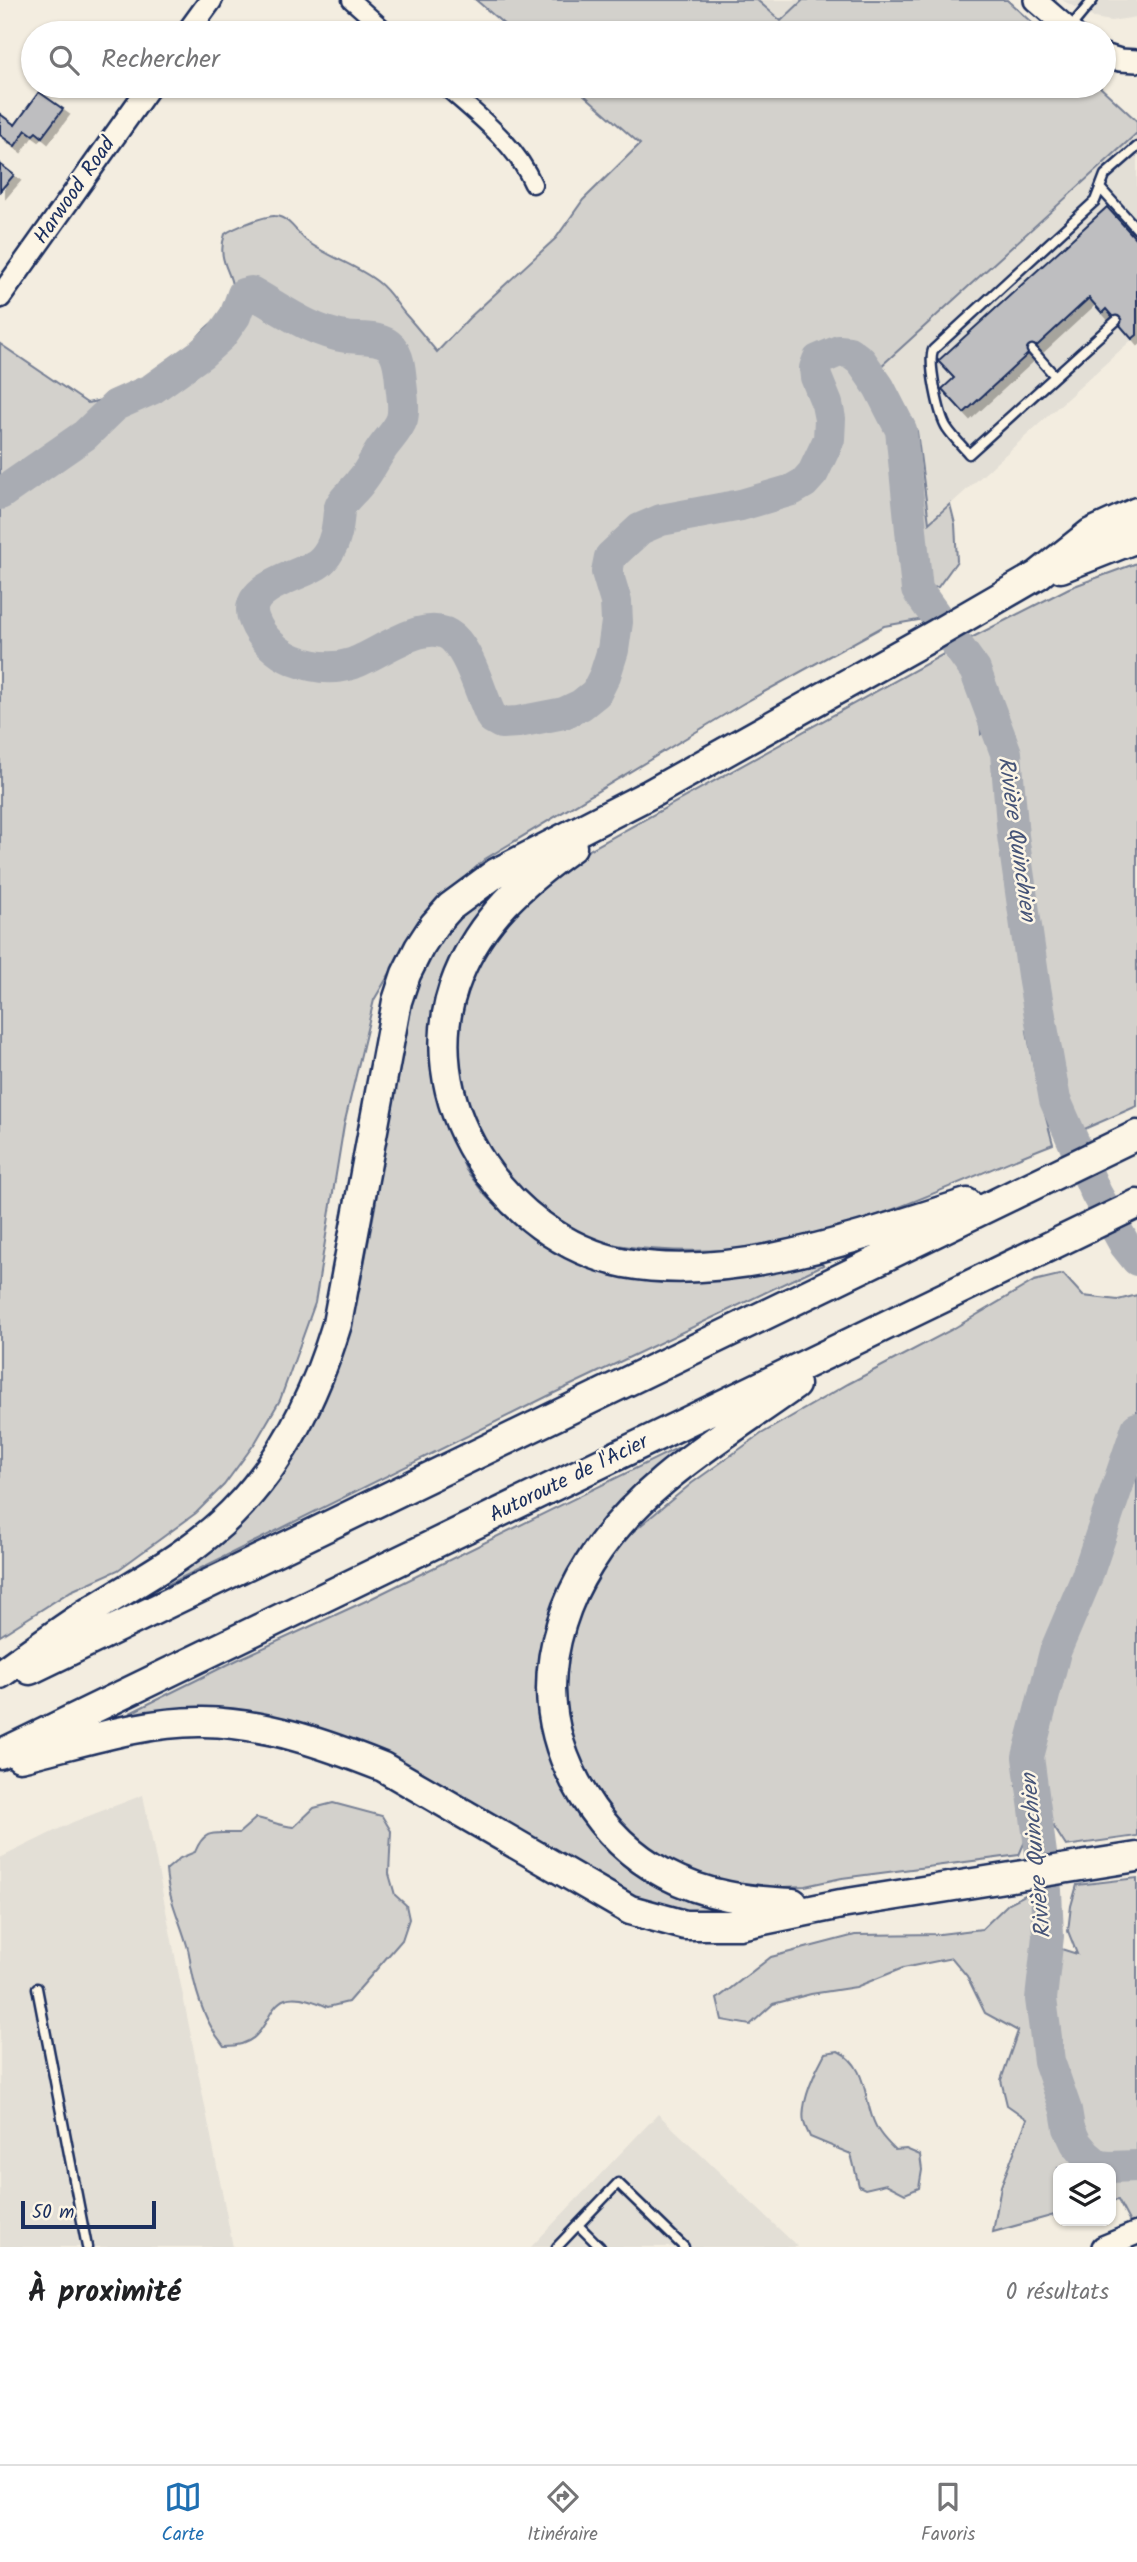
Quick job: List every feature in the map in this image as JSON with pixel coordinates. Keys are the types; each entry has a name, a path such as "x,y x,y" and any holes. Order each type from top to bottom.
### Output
{"highway":[{"path":"0,1674 200,1541 246,1497 271,1466 309,1402 324,1367 337,1324 397,1002 419,947 450,906 496,873 650,794 944,629 1038,575 1091,533 1137,512"},
{"path":"1038,575 1137,538"},
{"path":"650,794 550,863 510,896 478,936 457,979 448,1007 444,1035 449,1086 457,1111 481,1163 514,1204 532,1221 579,1248 626,1263 698,1266 757,1261 822,1247 1060,1173"},
{"path":"0,1684 1137,1135"},
{"name":"Autoroute de l'Acier","path":"0,1754 1135,1205"},
{"path":"841,1904 760,1902 713,1894 687,1885 643,1861 608,1831 581,1790 559,1739 551,1690 552,1665 558,1636 575,1588 588,1564 622,1519 684,1463 861,1338"},
{"path":"0,1762 123,1732 177,1723 227,1723 296,1736 383,1767 606,1897 649,1916 685,1925 739,1925 841,1904 1137,1857"}],"main road":[{"path":"196,21 211,0"},
{"path":"1035,0 1059,21"},
{"path":"1116,59 1137,61"},
{"name":"Harwood Road","path":"0,297 141,98"},
{"path":"1103,2247 1137,2233"}],"street":[{"path":"351,0 375,21"},
{"path":"459,98 514,151 533,184"}],"lane":[{"path":"1078,21 1093,0"},
{"path":"1116,321 970,454 943,421 931,356 933,350 1095,201 1105,175 1137,147"},
{"path":"1100,188 1137,229"},
{"path":"1032,351 1055,376"},
{"path":"37,1988 87,2247"},
{"path":"557,2247 618,2182 684,2247"},
{"path":"578,2225 600,2247"}],"shaded area":[{"path":"476,0 757,0 781,21 500,21"},
{"path":"757,0 803,0 781,21"},
{"path":"803,0 1007,0 1030,21 781,21"},
{"path":"1062,0 1137,0 1137,17 1111,21 1094,18"},
{"path":"588,98 1112,98 1137,121 1137,133 879,368 917,431 929,523 950,504 955,524 957,561 938,587 907,592 924,619 884,626 744,703 485,859 425,914 374,1000 344,1125 315,1303 280,1400 255,1443 224,1485 196,1513 118,1570 71,1591 0,1636 0,344 87,403 126,392 173,363 228,308 232,289 222,253 225,234 250,222 275,216 289,223 316,248 378,282 437,352 469,318 556,238 583,200 640,144"},
{"path":"1137,133 1137,335 929,524 917,431 879,368"},
{"path":"1137,563 1137,1106 1080,1131 1066,1105 1054,1042 1027,1031 1053,1144 847,1225 805,1237 733,1249 712,1251 633,1247 581,1235 548,1215 518,1189 493,1158 474,1123 461,1085 457,1046 461,1007 475,970 497,937 523,907 582,854 949,651 972,678 979,704 981,734 999,717 995,701 965,641 1069,588"},
{"path":"496,885 501,891 435,1012 432,1043 440,1106 466,1170 486,1196 513,1223 539,1243 568,1259 624,1276 819,1259 823,1265 548,1396 167,1585 165,1580 298,1448 320,1411 344,1348 360,1286 375,1207 388,1113 416,981 448,926"},
{"path":"1063,1274 1083,1296 1118,1300 1137,1295 1137,1836 1066,1846 1052,1824 1038,1782 1016,1785 1032,1825 1019,1855 842,1878 805,1886 761,1888 716,1883 677,1868 645,1849 598,1797 573,1748 563,1706 565,1657 577,1617 617,1545 692,1483 761,1434 951,1330 1034,1281"},
{"path":"677,1448 680,1455 542,1649 537,1676 539,1706 564,1785 725,1907 724,1917 648,1908 387,1756 134,1719 130,1713 368,1600"},
{"path":"143,1795 233,2247 0,2247 0,1858 73,1822"},
{"path":"333,1803 382,1816 391,1831 389,1874 395,1895 406,1905 409,1919 402,1940 348,2002 328,2007 304,1998 288,1998 277,2004 256,2036 243,2043 224,2046 200,2001 188,1949 169,1891 166,1870 180,1858 195,1852 207,1835 239,1833 256,1818 294,1827 314,1808"},
{"path":"1137,1878 1137,2236 1116,2200 1116,2163 1053,2163 1053,2215 993,2232 1001,2186 1027,2119 1007,2105 1001,2080 1018,2031 985,2013 967,1976 952,1958 903,1968 856,1987 811,1994 773,2004 750,2025 722,2020 717,1999 771,1957 855,1935 940,1934 982,1929 1009,1903 1025,1895 1043,1898 1049,1912 1039,1942 1077,1954 1068,1931 1077,1885"},
{"path":"838,2051 856,2067 874,2123 883,2137 895,2150 906,2149 920,2155 922,2170 919,2188 905,2194 886,2184 865,2189 859,2186 851,2154 810,2137 803,2114 810,2086 825,2053"},
{"path":"658,2114 798,2247 531,2247"}],"building":[{"path":"35,98 47,98 63,109 42,137 36,132 33,135 26,130 15,146 0,135 0,114 15,125"},
{"path":"0,164 14,175 0,191"},
{"path":"1107,207 1137,240 1137,335 1132,339 1106,309 1102,313 1089,298 964,413 942,389 954,378 938,361"}],"waterway":[{"name":"Rivière Quinchien","path":"0,494 85,435 116,405 152,389 201,354 221,336 235,316 243,294 251,292 321,330 387,343 399,364 403,406 400,423 364,477 341,505 335,538 327,554 311,568 264,590 252,608 254,620 265,639 282,653 294,660 322,667 351,664 416,634 442,632 453,638 465,655 492,718 501,723 518,722 564,713 581,705 596,693 613,650 617,622 616,602 607,572 610,557 640,529 661,520 741,505 792,490 804,483 813,473 829,439 830,419 815,368 818,360 839,351 849,352 861,361 879,387 901,430 917,590 975,670 1006,753 1013,836 1034,982 1055,1100 1096,1193 1125,1245 1137,1260"},
{"name":"Rivière Quinchien","path":"1137,1428 1086,1579 1055,1652 1028,1757 1046,1891 1048,1936 1041,1999 1049,2061 1066,2110 1069,2128 1086,2155 1099,2166 1137,2166"}]}
